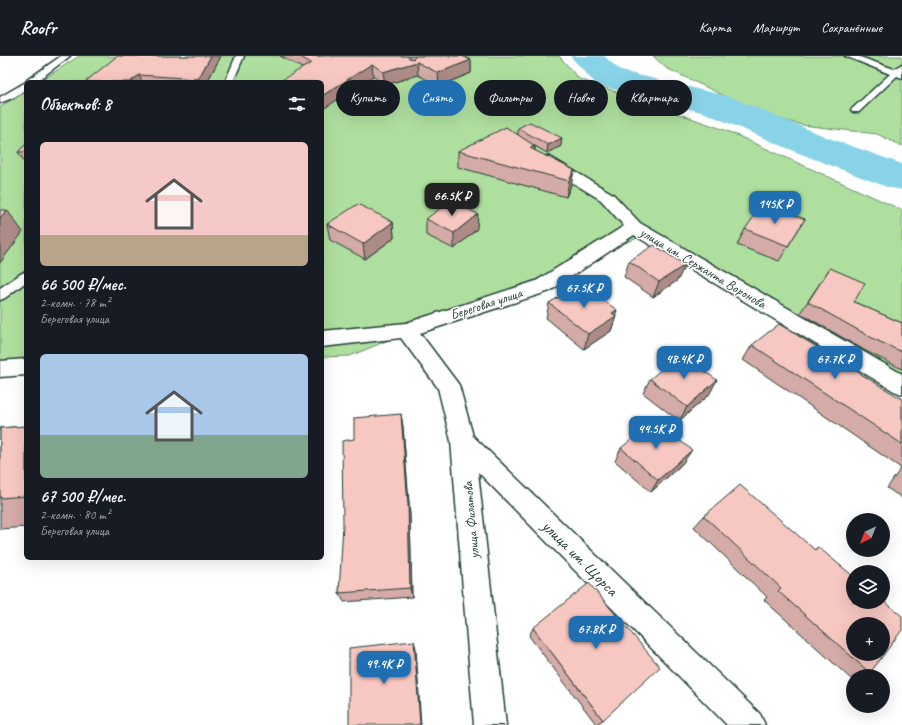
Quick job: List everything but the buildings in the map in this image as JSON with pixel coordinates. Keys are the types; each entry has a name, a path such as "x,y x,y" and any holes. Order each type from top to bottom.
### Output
{"street":[{"name":"улица им. Сержанта Воронова","path":"532,152 607,197 634,227 902,385"},
{"name":"Береговая улица","path":"324,339 406,330 543,286 634,227"},
{"name":"улица Филатова","path":"406,330 448,385 463,441 490,725"},
{"path":"0,369 24,367"},
{"name":"улица им. Щорса","path":"463,441 749,725"}],"lane":[{"path":"33,80 66,56"},
{"path":"230,80 240,56"},
{"path":"849,56 900,71"},
{"path":"856,110 900,71"},
{"path":"0,100 12,95 24,86"},
{"path":"0,295 24,277"}],"green space":[{"path":"79,56 559,56 579,79 582,80 554,80 554,116 608,116 608,89 616,92 616,116 685,116 725,130 902,210 902,387 652,232 350,356 324,357 324,80 42,80"},
{"path":"653,56 902,56 902,146 877,134 802,125 762,114 666,68"},
{"path":"24,91 24,367 0,367 0,107"}],"waterway":[{"path":"586,56 609,78 718,105 815,146 902,178"}]}
